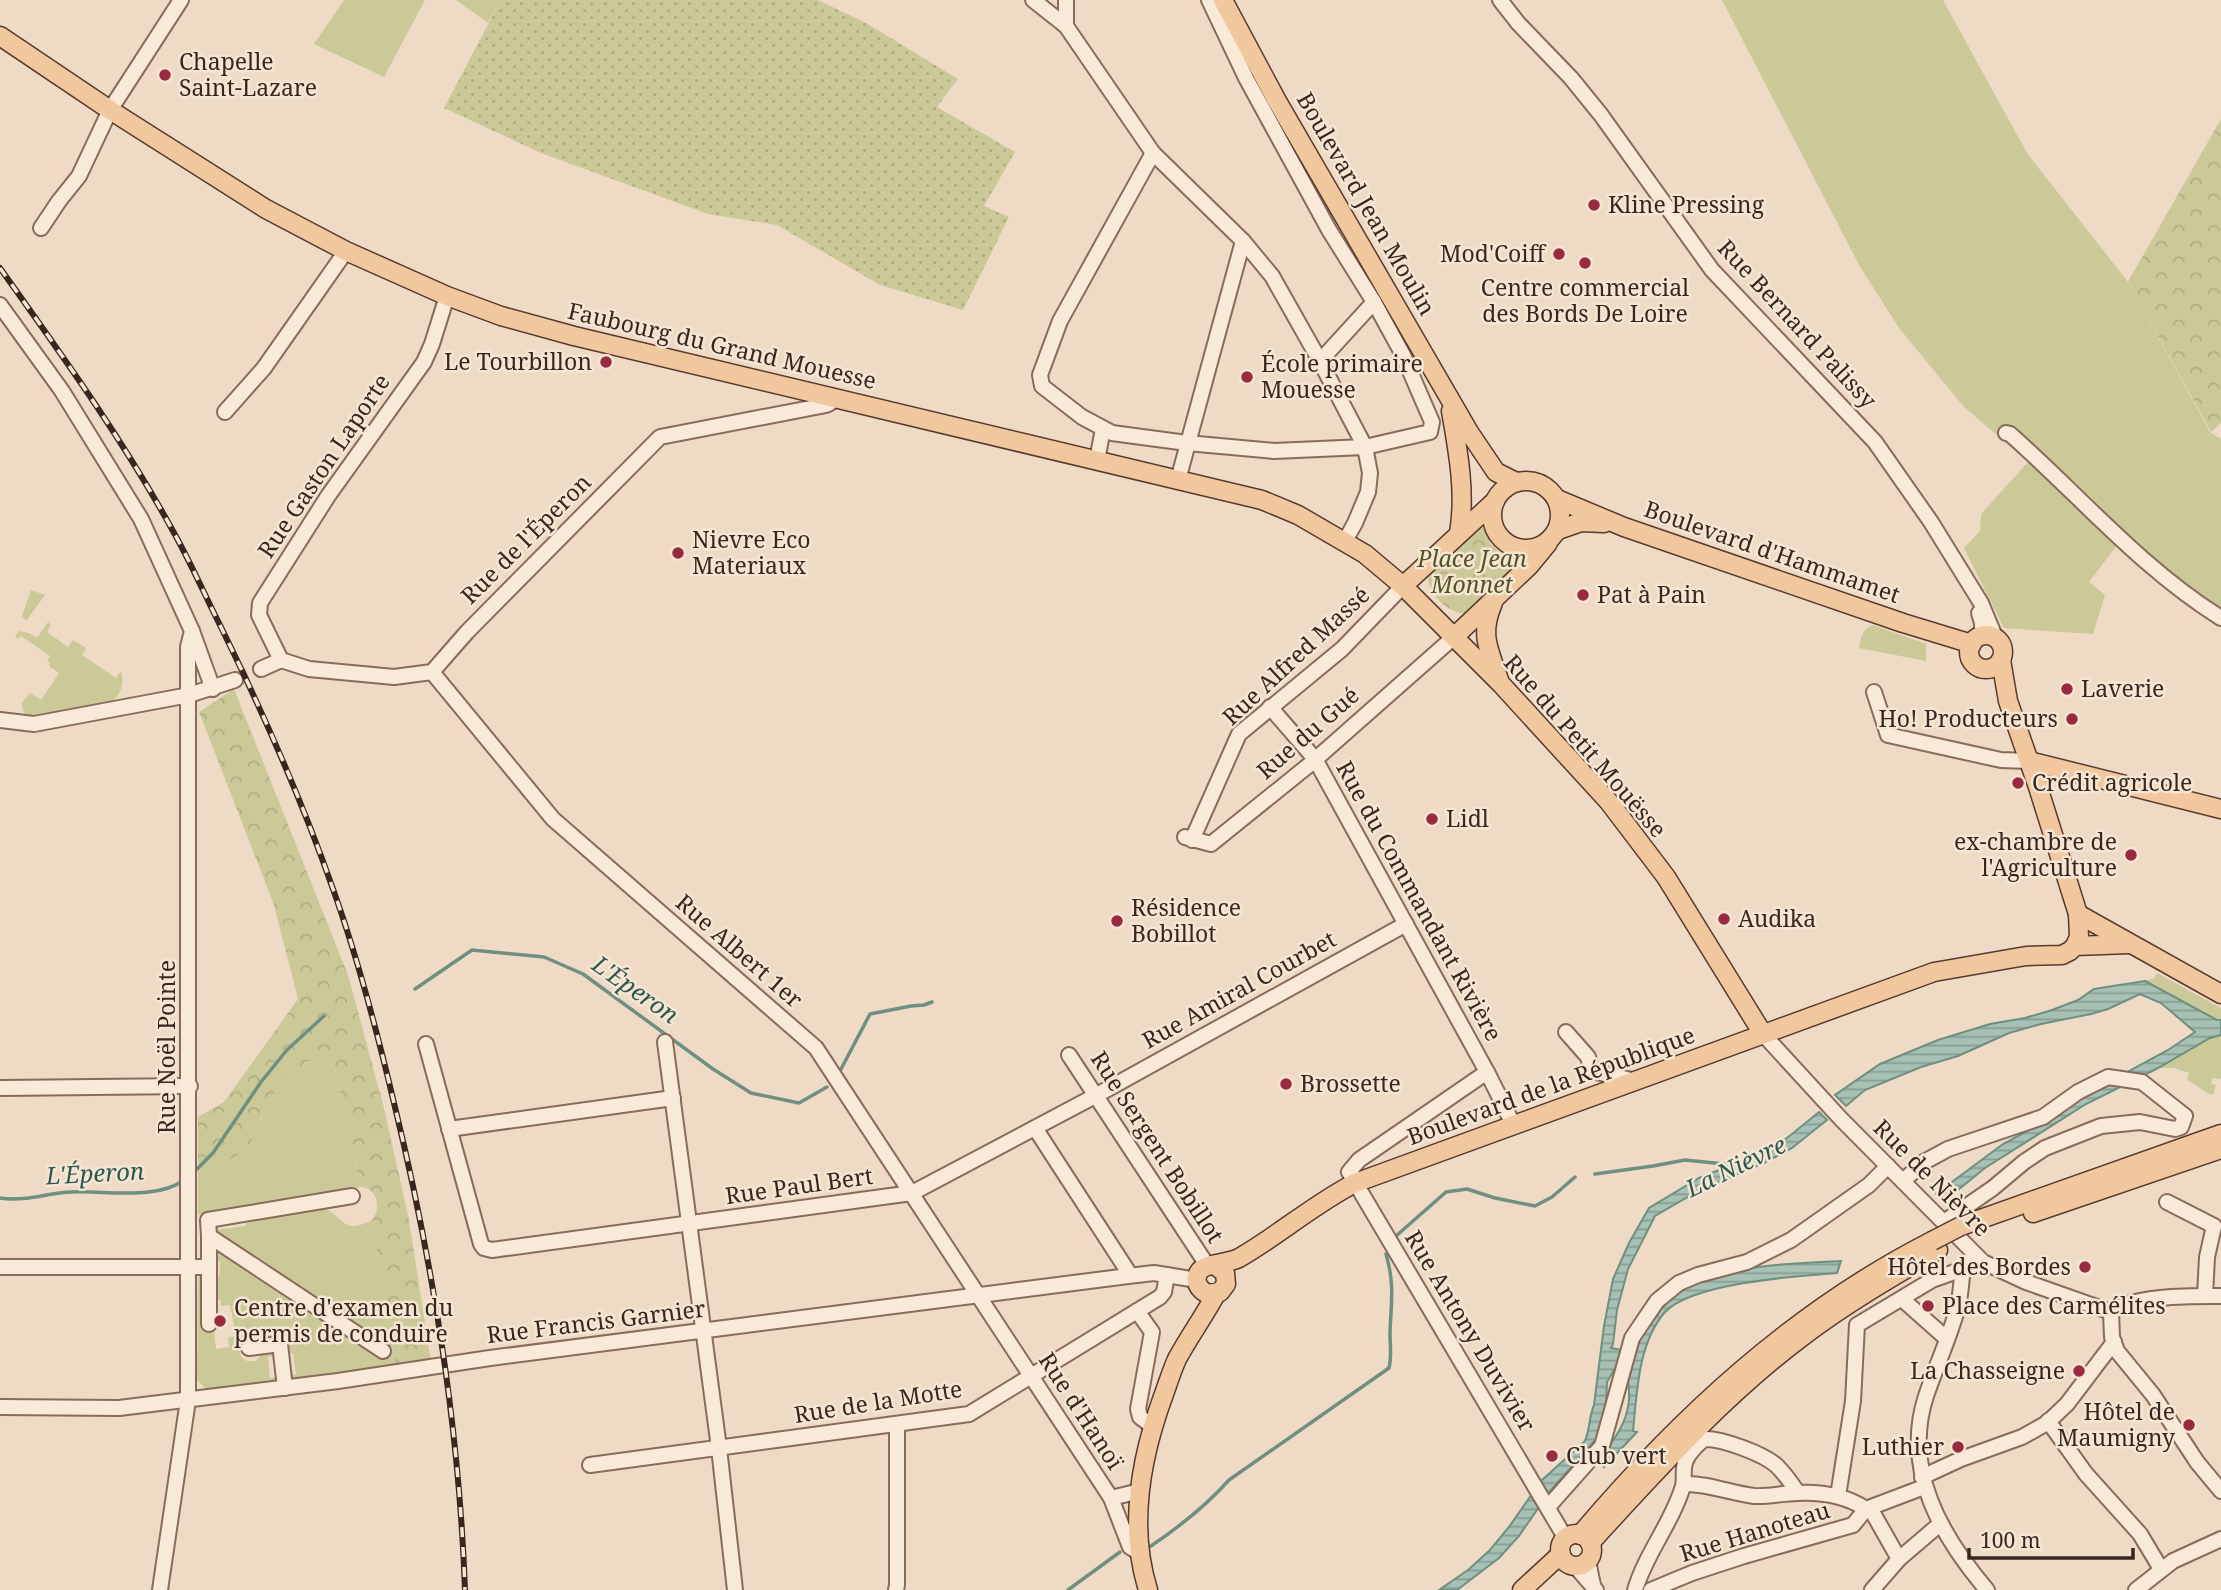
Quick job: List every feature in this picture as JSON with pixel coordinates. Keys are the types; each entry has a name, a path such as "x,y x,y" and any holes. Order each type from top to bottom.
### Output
{"main road":[{"name":"Boulevard Jean Moulin","path":"1223,0 1277,101 1469,432"},
{"name":"Faubourg du Grand Mouesse","path":"0,36 266,209 346,251 447,296 501,316 805,400 832,397 1262,500 1298,515 1365,554 1403,586 1454,637"},
{"path":"1448,397 1461,485 1462,512 1459,533"},
{"path":"1454,637 1529,566 1555,534 1561,519 1557,499 1552,491 1535,482 1516,482 1496,472 1469,432"},
{"path":"1469,432 1496,499 1492,511 1496,533 1512,547 1523,550 1544,545 1555,534"},
{"path":"1403,586 1508,486 1516,482"},
{"name":"Boulevard d'Hammamet","path":"1557,499 1624,527 1903,623 1980,643 1973,663 1993,665"},
{"name":"Boulevard d'Hammamet","path":"1555,534 1583,522 1597,521 1624,527"},
{"path":"1494,600 1487,617 1485,637 1500,684"},
{"name":"Rue du Petit Mouësse","path":"1454,637 1609,802 1666,877 1763,1034"},
{"path":"1980,643 2003,651 1993,665 2038,787 2078,914 2079,937 2075,946"},
{"path":"2029,761 2221,809"},
{"path":"2038,787 2061,770"},
{"path":"2078,914 2221,994"},
{"name":"Boulevard de la République","path":"1210,1279 1332,1195 1355,1183 1763,1034 1934,972 2026,956 2062,955 2075,946 2129,944"},
{"path":"1537,1590 1659,1466 1758,1372 1832,1315 1935,1246 1957,1228 2221,1133"},
{"path":"1957,1228 2221,1149"},
{"path":"1148,1590 1142,1571 1138,1506 1144,1456 1176,1361 1192,1334 1210,1279"},
{"path":"1522,1590 1575,1552"}],"street":[{"path":"41,228 79,176 110,110 181,0"},
{"path":"1033,0 1066,26 1153,153 1242,241 1272,276 1365,447 1370,473 1368,492 1356,523 1345,541"},
{"path":"1066,0 1066,26"},
{"path":"1153,153 1060,321 1040,376 1042,386 1072,409 1112,433 1187,443 1273,451 1365,447 1430,432 1432,422 1403,355 1329,230 1252,90 1209,0"},
{"name":"Rue Bernard Palissy","path":"1500,0 1601,115 1712,270 1875,442 1931,522 1970,589 1982,623 1980,643"},
{"path":"1178,480 1242,241"},
{"path":"225,412 264,368 346,251"},
{"name":"Rue Gaston Laporte","path":"281,660 259,615 260,603 328,496 424,362 447,296"},
{"path":"1320,361 1374,302"},
{"path":"0,305 62,391 141,519 192,631 213,689"},
{"name":"Rue de l'Éperon","path":"432,671 577,519 660,437 805,400"},
{"path":"1097,460 1103,429"},
{"path":"2006,433 2033,454 2143,558 2194,602 2221,618"},
{"name":"Rue Alfred Massé","path":"1188,839 1239,734 1342,649 1403,586"},
{"name":"Rue Noël Pointe","path":"160,1590 188,1400 188,647 192,631"},
{"name":"Rue du Gué","path":"1188,839 1211,844 1315,759 1454,637"},
{"path":"261,669 281,660 309,670 394,677 432,671"},
{"name":"Rue Albert 1er","path":"432,671 553,819 817,1048 979,1295"},
{"path":"0,720 34,724 188,695 235,680"},
{"path":"1874,692 1888,735 2001,760 2029,761"},
{"name":"Rue du Commandant Rivière","path":"1270,707 1315,759 1514,1126"},
{"name":"Rue Amiral Courbet","path":"1096,1096 1406,924"},
{"path":"1566,1032 1588,1057 1592,1071 1637,1081"},
{"name":"Rue de Nièvre","path":"1763,1034 1841,1119 1903,1181 1957,1228 1983,1262 2014,1278 2111,1312"},
{"path":"665,1042 719,1448 735,1590"},
{"path":"426,1044 449,1129 673,1098"},
{"name":"Rue Sergent Bobillot","path":"1069,1055 1210,1279"},
{"name":"Boulevard de la République","path":"1355,1183 1349,1172 1352,1166 1487,1072"},
{"path":"1903,1181 1924,1162 1948,1149 2043,1117 2078,1092 2108,1077 2142,1082 2185,1116 2181,1127 2175,1129 2140,1122 2101,1126 2045,1148 1993,1188 1957,1228"},
{"path":"0,1088 190,1086"},
{"name":"Rue Paul Bert","path":"449,1129 481,1244 487,1250 690,1225 912,1193 1096,1096"},
{"path":"1035,1128 1127,1270 1128,1276"},
{"path":"1548,1507 1602,1446 1632,1338 1657,1301 1679,1283 1747,1262 1791,1240 1869,1185 1888,1166"},
{"name":"Rue Antony Duvivier","path":"1355,1183 1594,1588"},
{"path":"209,1324 208,1220 352,1196"},
{"path":"2167,1202 2217,1225 2207,1257 2205,1296"},
{"path":"209,1237 383,1351"},
{"path":"1975,1254 1963,1269 1958,1304 1925,1399 1918,1451 1923,1482 1940,1524 1968,1568 1987,1590"},
{"path":"0,1267 209,1266"},
{"path":"1838,1496 1853,1401 1857,1325 1932,1280 1963,1269"},
{"name":"Rue Francis Garnier","path":"0,1407 119,1408 1128,1276 1154,1273 1210,1279"},
{"name":"Rue de la Motte","path":"590,1465 970,1414 1163,1295 1167,1275"},
{"name":"Rue d'Hanoï","path":"979,1295 1111,1498 1130,1547 1140,1553"},
{"path":"2221,1296 2179,1295 2118,1306 2111,1312 2117,1351 2221,1491"},
{"path":"1902,1299 1947,1339"},
{"name":"Rue d'Hanoï","path":"1137,1311 1152,1332 1138,1409 1140,1416 1152,1426"},
{"name":"Rue Hanoteau","path":"1651,1590 1744,1556 1853,1525 1868,1509 1923,1482 1961,1459 2022,1437 2048,1421 2067,1404 2114,1342"},
{"path":"249,1348 280,1345 285,1388"},
{"path":"2048,1421 2086,1474 2140,1534 2161,1569"},
{"path":"896,1590 897,1424"},
{"path":"1635,1590 1643,1567 1684,1484 1684,1466 1688,1457 1703,1439 1714,1438 1732,1444 1776,1465 1798,1493"},
{"path":"1684,1484 1757,1496 1798,1493 1838,1496 1868,1509 1899,1559"},
{"path":"1111,1498 1140,1491"},
{"path":"1872,1590 1899,1559 1940,1524"},
{"path":"2145,1587 2172,1561 2221,1539"}],"green space":[{"path":"344,0 425,0 384,77 314,44"},
{"path":"456,0 501,0 488,23"},
{"path":"501,0 818,0 866,23 958,79 937,107 1015,152 984,206 1009,217 963,310 880,285 777,225 708,214 541,153 444,108"},
{"path":"1722,0 1943,0 2027,153 2128,282 2210,432 2221,439 2221,612 2193,594 2124,536 2089,582 2105,595 2093,634 2004,628 1964,548 1980,531 1981,514 2028,462 1964,407 1899,328 1859,265"},
{"path":"2221,119 2221,423 2211,432 2128,282"},
{"name":"Place Jean Monnet","path":"1481,526 1490,543 1515,567 1466,613 1459,613 1440,602 1431,589 1428,576"},
{"path":"31,590 45,595 26,621 22,616"},
{"path":"48,622 51,625 47,632 68,647 73,640 86,648 82,655 116,678 121,671 120,692 111,702 28,716 25,714 22,703 30,693 41,700 59,673 49,666 47,661 50,656 21,636 18,639 15,637 19,631 37,638"},
{"path":"1873,625 1926,644 1926,661 1859,648 1864,631"},
{"path":"234,689 348,975 384,1108 409,1220 431,1362 395,1366 372,1220 377,1210 376,1199 371,1191 361,1187 333,1059 310,1060 284,1078 263,1112 248,1150 198,1176 198,1117 224,1102 298,999 274,905 199,712"},
{"path":"2157,973 2221,1008 2221,1020 2218,1021 2145,981 2154,978"},
{"path":"2221,1035 2221,1079 2213,1078 2211,1084 2216,1085 2213,1095 2187,1080 2189,1073 2174,1068 2158,1068 2192,1047"},
{"path":"333,1059 361,1187 198,1215 198,1176 248,1150 263,1112 283,1078 310,1060"},
{"path":"321,1207 349,1225 372,1220 395,1366 291,1380 289,1376 296,1374 293,1353 289,1354 287,1326 235,1330 230,1305 221,1306 221,1300 211,1302 211,1278 219,1278 220,1262 211,1260 210,1246 387,1358 392,1349 217,1236 214,1230 245,1226 249,1219"},
{"path":"202,1273 203,1330 214,1331 216,1349 229,1347 228,1337 283,1330 283,1341 265,1343 251,1336 241,1339 238,1345 241,1357 247,1361 256,1361 264,1351 276,1349 277,1355 268,1357 270,1378 278,1377 278,1382 208,1391 197,1380 198,1274"}],"water":[{"path":"2145,981 2221,1020 2221,1035 2210,1038 2086,1104 1985,1168 1943,1202 1936,1194 2003,1144 2195,1032 2161,1003 2140,994 2108,1009 2009,1033 1958,1056 1921,1067 1865,1090 1846,1106 1835,1095 1880,1064 1938,1040 1990,1024 2052,1010 2078,1000 2094,989"},
{"name":"La Nièvre","path":"1819,1112 1827,1120 1792,1148 1700,1190 1655,1216 1628,1269 1617,1310 1611,1348 1622,1350 1620,1360 1607,1382 1606,1407 1598,1437 1550,1491 1519,1536 1499,1558 1457,1590 1439,1590 1468,1570 1490,1550 1541,1481 1585,1441 1594,1405 1613,1279 1649,1208 1699,1178 1766,1151"},
{"path":"1841,1261 1837,1273 1772,1279 1721,1288 1679,1302 1665,1312 1649,1338 1640,1368 1633,1431 1637,1432 1604,1467 1598,1461 1618,1433 1628,1409 1628,1380 1634,1353 1647,1324 1666,1302 1690,1286 1719,1275 1749,1268"}],"waterway":[{"name":"L'Éperon","path":"415,989 472,950 544,957 583,974 713,1069 751,1093 799,1103 827,1087"},
{"name":"L'Éperon","path":"840,1071 870,1014 932,1002"},
{"name":"L'Éperon","path":"193,1173 213,1153 261,1082 287,1050 324,1016"},
{"path":"1595,1174 1685,1160 1734,1165"},
{"path":"1396,1236 1446,1192 1467,1189 1535,1206 1552,1197 1575,1177"},
{"name":"L'Éperon","path":"0,1198 18,1199 71,1192 145,1192 159,1190 184,1180"},
{"path":"1151,1546 1192,1516 1229,1480 1389,1368 1392,1294 1386,1254"},
{"path":"1068,1590 1120,1552"}],"tunnel":[{"path":"235,680 261,669"}],"railway":[{"path":"0,268 112,430 178,540 245,676 306,817 333,889 374,1022 421,1223 450,1406 465,1590"}],"place":[{"name":"Chapelle Saint-Lazare","path":"165,75"},
{"name":"Kline Pressing","path":"1594,205"},
{"name":"Mod'Coiff","path":"1559,254"},
{"name":"Centre commercial des Bords De Loire","path":"1585,263"},
{"name":"Le Tourbillon","path":"606,362"},
{"name":"École primaire Mouesse","path":"1247,377"},
{"name":"Nievre Eco Materiaux","path":"678,553"},
{"name":"Pat à Pain","path":"1583,595"},
{"name":"Laverie","path":"2067,689"},
{"name":"Ho! Producteurs","path":"2072,719"},
{"name":"Crédit agricole","path":"2018,783"},
{"name":"Lidl","path":"1432,819"},
{"name":"ex-chambre de l'Agriculture","path":"2131,855"},
{"name":"Audika","path":"1724,919"},
{"name":"Résidence Bobillot","path":"1117,921"},
{"name":"Brossette","path":"1286,1084"},
{"name":"Hôtel des Bordes","path":"2085,1267"},
{"name":"Place des Carmélites","path":"1928,1306"},
{"name":"Centre d'examen du permis de conduire","path":"220,1321"},
{"name":"La Chasseigne","path":"2079,1371"},
{"name":"Hôtel de Maumigny","path":"2189,1425"},
{"name":"Luthier","path":"1958,1447"},
{"name":"Club vert","path":"1552,1456"}]}
